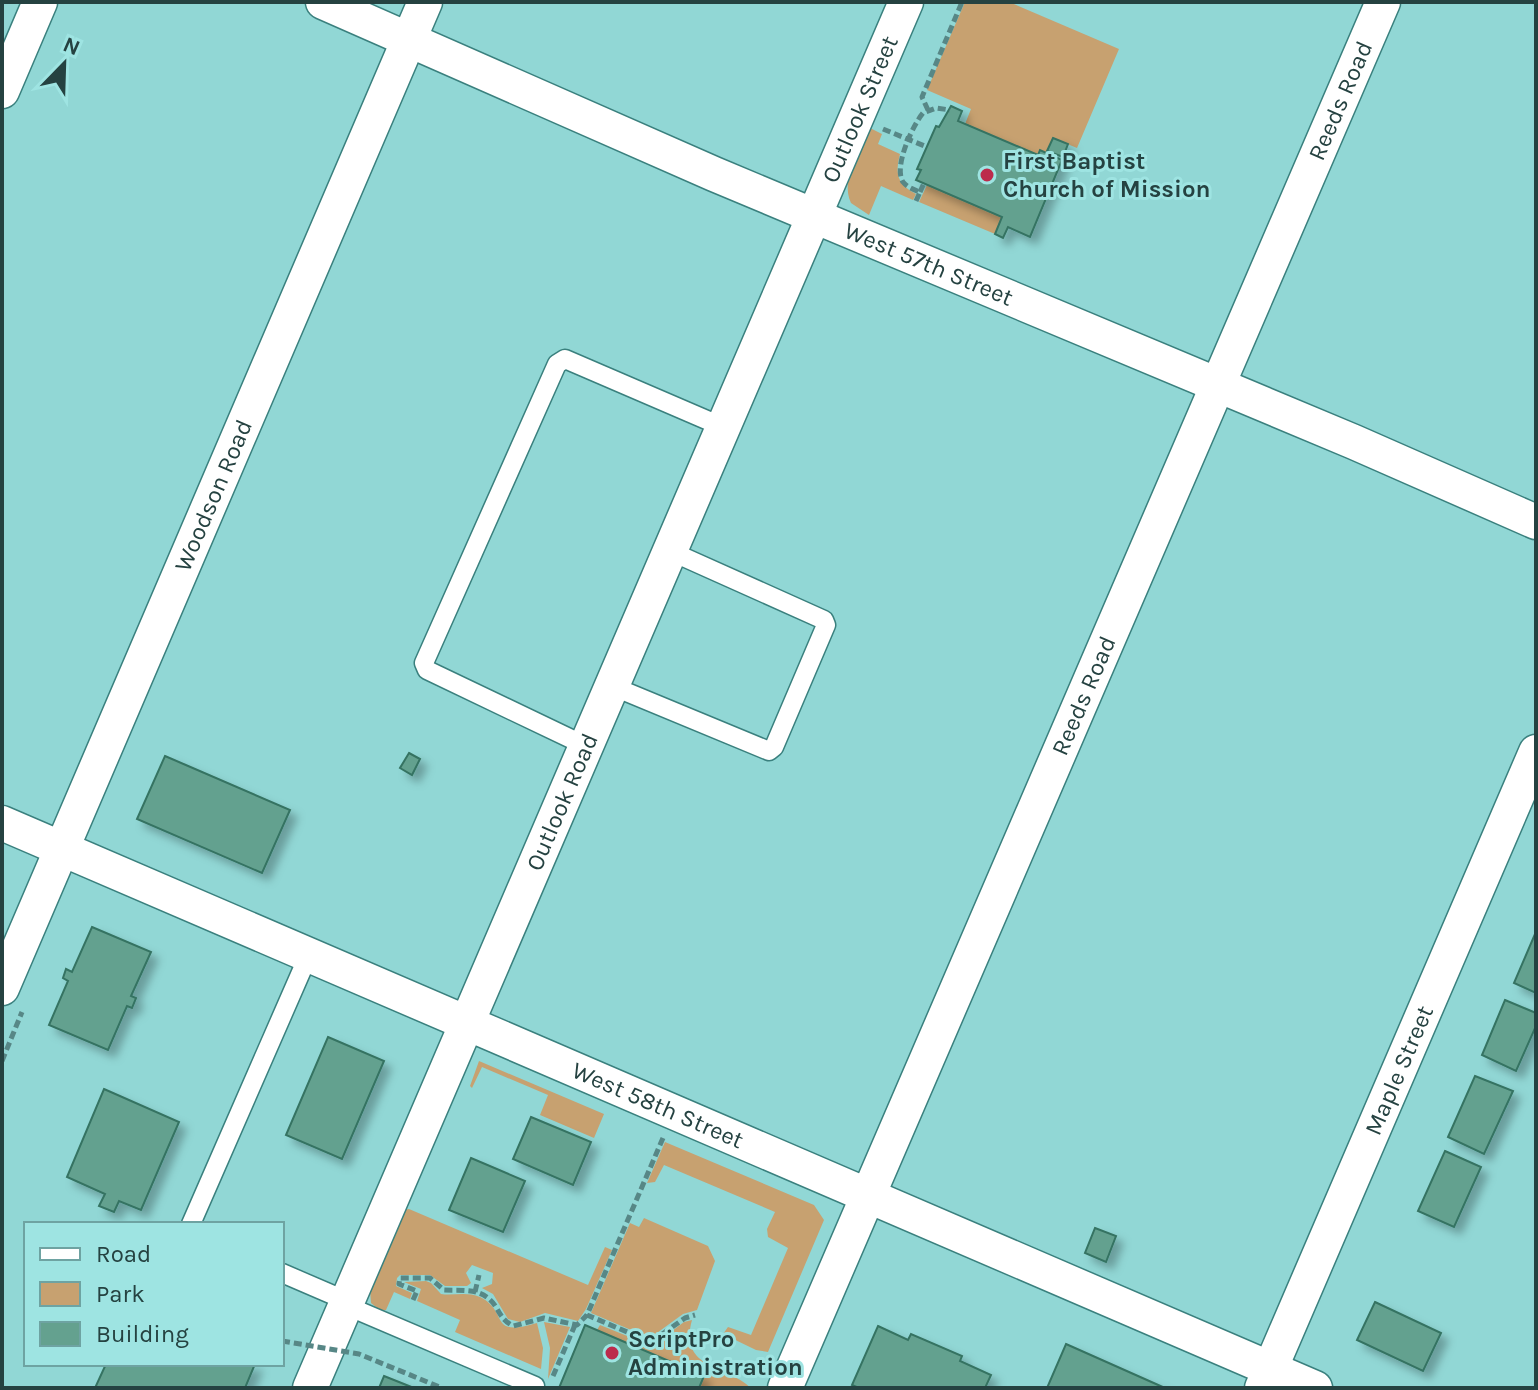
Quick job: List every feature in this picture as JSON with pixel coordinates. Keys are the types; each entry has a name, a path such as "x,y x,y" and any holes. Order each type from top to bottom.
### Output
{"street":[{"path":"2,91 40,2"},
{"name":"West 57th Street","path":"323,2 814,217 1536,522"},
{"name":"Woodson Road","path":"2,988 425,2"},
{"name":"Outlook Street","path":"814,217 906,2"},
{"name":"Reeds Road","path":"785,1388 1383,2"},
{"name":"Outlook Road","path":"310,1388 814,217"},
{"name":"Maple Street","path":"1266,1378 1536,752"},
{"name":"West 58th Street","path":"2,823 869,1194 1266,1378 1315,1388"}],"lane":[{"path":"586,746 427,670 424,663 557,364 565,359 723,427"},
{"path":"612,686 769,751 774,747 821,638 826,625 824,620 670,551"},
{"path":"192,1222 309,954"},
{"path":"284,1274 346,1303 543,1383"}],"path":[{"path":"928,110 922,97 962,2"},
{"path":"920,192 906,185 900,173 902,158 918,119 928,110 950,110"},
{"path":"887,131 927,147"},
{"path":"916,201 924,183"},
{"path":"413,1300 417,1291 399,1284 400,1278 430,1278 444,1290 475,1292 489,1298 502,1318 513,1326 544,1318 579,1325 587,1315 663,1137"},
{"path":"606,1243 616,1247"},
{"path":"475,1292 479,1275"},
{"path":"587,1315 651,1342 685,1318 695,1315"},
{"path":"543,1383 575,1325"},
{"path":"284,1341 359,1354 442,1388"}],"green space":[{"path":"965,2 1009,2 1119,49 1077,148 1053,138 1046,153 1038,155 965,124 971,109 927,90"},
{"path":"870,128 882,134 878,144 900,154 899,178 916,194 913,200 881,186 869,215 851,203 848,184 853,164"},
{"path":"927,185 1002,217 995,234 919,202"},
{"path":"479,1061 604,1114 594,1138 540,1115 548,1095 482,1067 472,1088 470,1086"},
{"path":"665,1142 814,1205 824,1220 768,1352 756,1350 723,1334 728,1327 751,1335 788,1248 768,1237 767,1229 775,1212 664,1165 655,1182 647,1183"},
{"path":"409,1209 588,1285 605,1247 612,1250 578,1321 545,1313 520,1322 508,1319 493,1294 482,1288 492,1284 493,1273 472,1265 466,1273 471,1283 467,1286 445,1286 430,1275 400,1275 396,1286 412,1293 410,1299 394,1292 386,1310 381,1311 371,1303 370,1290 403,1210"},
{"path":"644,1218 708,1246 715,1261 697,1310 683,1314 650,1338 591,1313 630,1223 639,1227"},
{"path":"426,1281 441,1294 480,1297 489,1303 505,1325 521,1327 537,1323 543,1348 541,1369 455,1332 460,1320 417,1301 421,1289 404,1282"},
{"path":"692,1320 690,1336 692,1348 698,1357 751,1388 699,1388 704,1375 597,1330 600,1325 652,1346 684,1322"},
{"path":"544,1322 570,1327 548,1379 550,1348"}],"building":[{"name":"First Baptist Church of Mission","path":"951,106 962,111 958,121 1038,155 1040,150 1062,160 1030,237 1008,227 1003,238 995,234 1002,217 916,180 921,170 917,169 936,126 939,127"},
{"path":"1053,138 1068,144 1063,157 1047,151"},
{"path":"409,753 420,759 412,775 400,768"},
{"path":"165,756 290,810 262,873 137,819"},
{"path":"92,927 151,952 131,996 136,998 132,1008 127,1006 108,1050 49,1025 68,981 63,978 66,969 72,972"},
{"path":"1536,934 1536,993 1514,983"},
{"path":"1505,1000 1536,1013 1536,1026 1516,1071 1482,1055"},
{"path":"328,1037 384,1061 342,1159 286,1135"},
{"path":"1475,1076 1513,1091 1484,1154 1448,1137"},
{"path":"104,1089 179,1122 141,1210 119,1201 114,1212 99,1206 105,1194 67,1177"},
{"path":"531,1117 591,1142 573,1185 513,1159"},
{"path":"1445,1151 1481,1167 1454,1227 1418,1211"},
{"path":"471,1158 525,1181 503,1232 449,1210"},
{"path":"1095,1228 1116,1236 1106,1262 1085,1253"},
{"path":"1375,1302 1441,1333 1423,1371 1357,1340"},
{"name":"ScriptPro Administration","path":"585,1325 704,1376 699,1388 559,1388"},
{"path":"878,1326 908,1340 911,1334 962,1356 960,1361 991,1375 985,1388 859,1388 852,1385"},
{"path":"1066,1344 1165,1388 1047,1388"},
{"path":"105,1366 254,1366 245,1388 95,1388"},
{"path":"384,1376 414,1388 379,1388"}],"place":[{"name":"First Baptist Church of Mission","path":"987,175"},
{"name":"ScriptPro Administration","path":"612,1353"}]}
